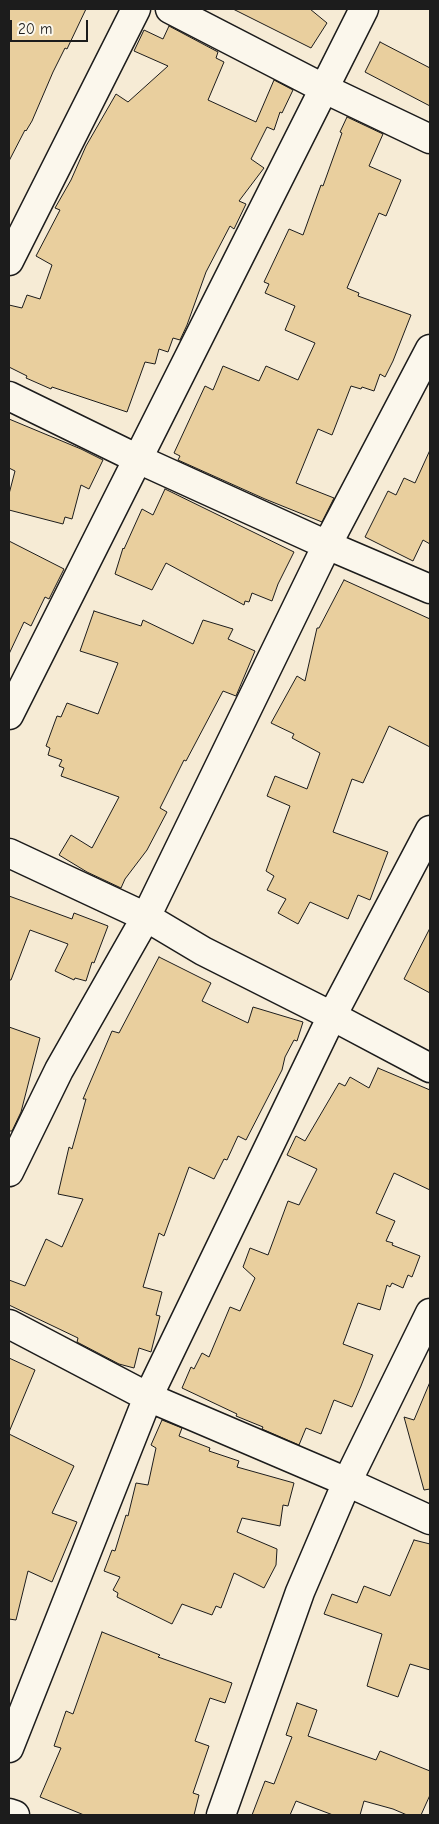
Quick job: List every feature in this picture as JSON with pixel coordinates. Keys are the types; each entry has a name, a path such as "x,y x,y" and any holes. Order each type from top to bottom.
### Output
{"street":[{"path":"9,261 136,9"},
{"path":"170,9 430,139"},
{"path":"9,715 364,9"},
{"path":"9,1172 59,1070 146,917 327,545 430,349"},
{"path":"9,396 138,459 327,545 430,589"},
{"path":"9,1748 148,1396 332,1016 430,830"},
{"path":"9,853 146,917 203,951 430,1068"},
{"path":"221,1815 300,1592 347,1482 430,1314"},
{"path":"9,1324 148,1396 430,1520"},
{"path":"9,1813 15,1815"}],"building":[{"path":"9,9 86,9 67,49 65,48 53,72 32,121 25,130 9,161"},
{"path":"233,9 310,9 327,23 311,48"},
{"path":"169,26 218,52 216,58 224,62 208,100 256,122 274,80 293,90 282,113 280,112 274,130 267,127 251,159 264,168 239,201 246,204 234,229 230,226 206,272 180,340 173,338 168,352 159,349 155,364 145,362 127,412 52,387 51,389 26,378 27,376 9,367 9,305 22,308 27,295 40,299 52,265 36,256 60,210 55,208 71,180 86,146 116,94 128,102 168,66 134,51 144,30 163,39"},
{"path":"380,42 430,68 430,106 365,72"},
{"path":"347,117 383,134 369,166 401,180 386,216 379,213 347,288 359,293 358,296 411,315 393,361 385,377 380,374 374,391 351,386 332,435 318,429 296,483 334,498 322,522 178,460 180,456 174,453 205,386 213,390 223,366 259,381 266,366 298,380 315,343 285,330 295,306 265,293 269,284 264,282 289,229 303,235 321,185 323,186 342,133 340,132"},
{"path":"9,419 103,460 89,489 81,485 72,519 65,517 63,524 9,510 9,494 15,471 9,468"},
{"path":"430,450 430,544 423,540 413,561 365,537 388,491 396,495 404,478 415,483"},
{"path":"165,489 294,552 272,601 252,593 249,602 245,601 244,605 166,563 152,590 115,574 123,548 142,509 153,515"},
{"path":"9,541 64,569 49,599 45,597 31,626 24,622 9,654"},
{"path":"344,580 430,619 430,747 389,726 363,783 352,779 333,832 388,852 370,900 358,895 348,919 310,902 298,924 278,913 286,899 267,890 274,876 266,871 290,806 267,796 275,776 307,789 320,753 292,738 294,734 271,723 297,676 305,681 317,628 319,628"},
{"path":"94,611 141,626 143,620 193,644 203,620 233,629 228,639 255,651 236,696 223,691 186,761 184,760 160,808 167,812 147,850 125,879 121,888 87,872 59,855 71,835 92,848 119,797 61,776 64,768 59,766 62,760 48,755 50,748 46,746 57,716 61,717 67,703 98,714 118,663 80,651"},
{"path":"9,896 72,919 74,913 108,926 86,981 75,978 74,980 55,971 68,944 30,930 11,980 9,980"},
{"path":"430,928 430,993 404,979"},
{"path":"159,957 211,983 202,1001 248,1023 253,1007 303,1022 297,1041 294,1040 285,1057 282,1070 246,1140 238,1136 227,1160 224,1159 214,1179 189,1167 164,1236 159,1233 143,1287 162,1292 156,1315 160,1316 151,1352 139,1348 134,1368 119,1364 77,1342 78,1338 9,1305 9,1280 25,1286 46,1239 62,1247 83,1199 58,1194 69,1147 72,1149 86,1099 83,1099 112,1031 119,1033"},
{"path":"9,1027 40,1038 21,1112 12,1131 9,1131"},
{"path":"378,1068 430,1090 430,1190 394,1173 376,1213 395,1221 386,1241 420,1256 412,1277 408,1275 403,1288 392,1283 390,1287 387,1285 380,1310 358,1303 343,1344 373,1355 361,1386 352,1407 334,1400 321,1434 306,1428 299,1445 262,1429 263,1427 236,1416 237,1414 182,1388 191,1367 194,1369 202,1353 209,1357 230,1307 240,1311 255,1278 243,1267 250,1248 268,1255 288,1201 299,1205 317,1169 287,1155 296,1136 305,1141 339,1083 345,1086 350,1077 369,1088"},
{"path":"9,1358 35,1370 9,1432"},
{"path":"430,1382 430,1489 424,1490 404,1417 414,1420"},
{"path":"162,1420 182,1428 179,1436 210,1448 209,1451 239,1461 237,1467 294,1483 288,1506 283,1505 280,1526 242,1518 237,1532 277,1549 276,1565 264,1588 234,1573 221,1608 216,1606 212,1615 182,1604 172,1624 117,1597 118,1593 113,1590 120,1577 104,1571 112,1550 115,1551 126,1515 128,1516 136,1483 148,1485 156,1448 151,1445"},
{"path":"9,1434 74,1466 52,1513 77,1522 52,1582 28,1571 16,1620 9,1619"},
{"path":"414,1540 430,1544 430,1670 410,1664 398,1697 367,1686 382,1634 324,1614 332,1594 357,1603 364,1586 390,1596"},
{"path":"102,1632 160,1655 158,1657 232,1683 225,1703 210,1698 195,1741 209,1746 193,1793 199,1795 194,1815 84,1815 40,1797 61,1748 54,1746 66,1711 73,1714"},
{"path":"297,1703 317,1710 308,1736 376,1760 380,1751 430,1771 430,1795 421,1815 407,1815 364,1801 360,1815 333,1815 296,1801 290,1815 252,1815 265,1781 274,1784 292,1737 286,1735"}]}
